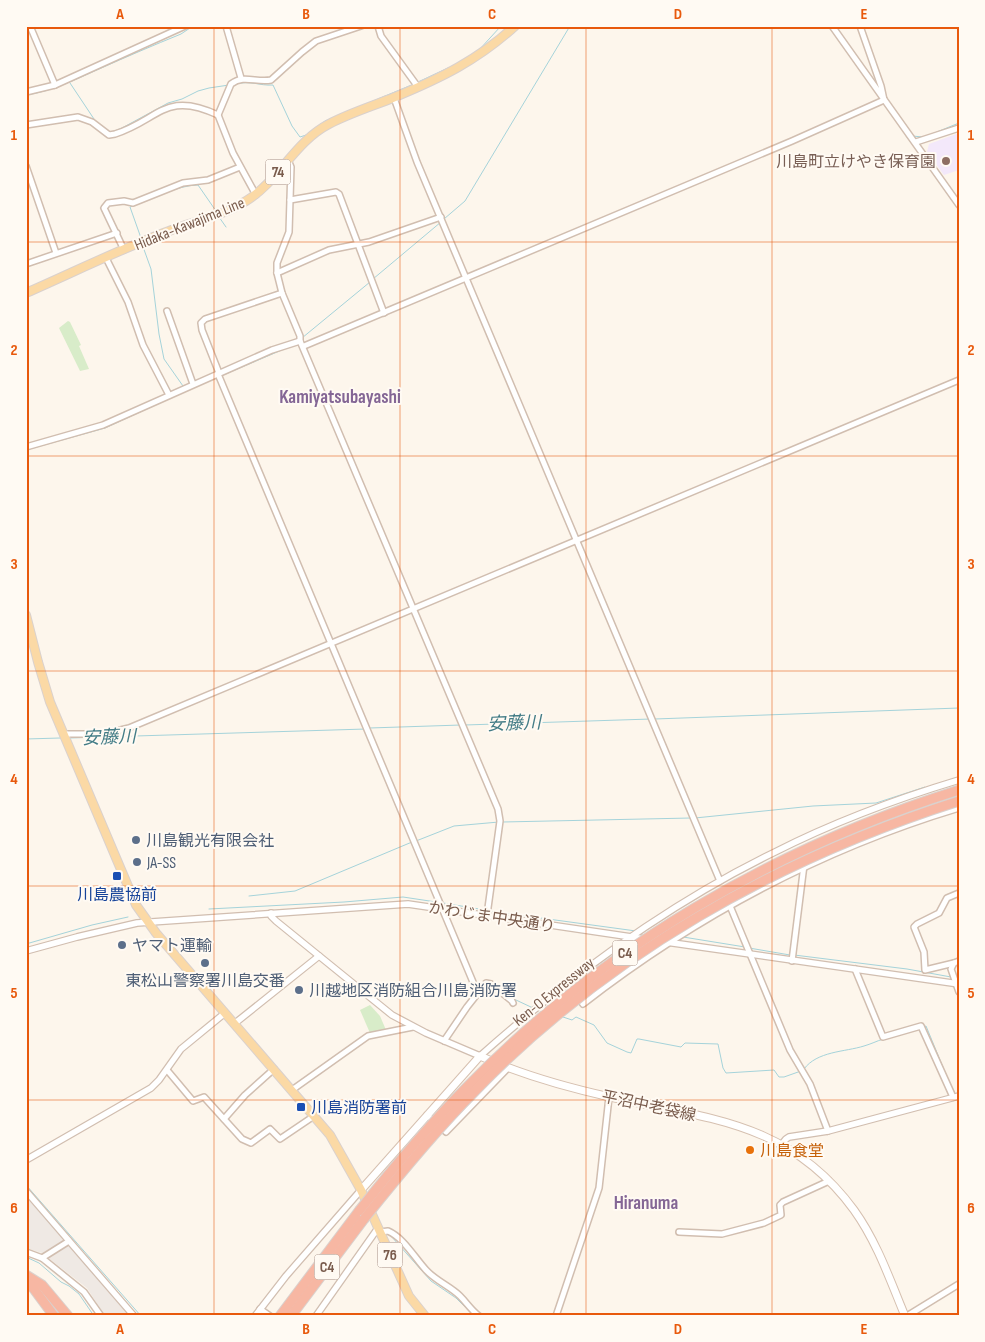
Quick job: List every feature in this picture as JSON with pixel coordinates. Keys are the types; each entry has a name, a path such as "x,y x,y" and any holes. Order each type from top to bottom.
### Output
{"highway":[{"name":"Ken-O Expressway","path":"280,1316 434,1122 476,1078 545,1014 634,947 694,908 795,854 886,815 959,790"},
{"name":"Ken-O Expressway","path":"291,1316 361,1215 502,1064 575,1002 640,953 699,915 799,863 880,828 959,801"},
{"path":"297,1316 325,1269"},
{"path":"26,1275 42,1285 68,1316"},
{"path":"26,1282 31,1284 54,1316"}],"main road":[{"name":"Hidaka-Kawajima Line","path":"26,293 182,226 228,211 256,194 312,134 328,124 394,98 472,61 515,26"},
{"name":"76","path":"26,615 43,679 136,906 337,1145 361,1190 409,1296 426,1316"},
{"name":"平沼中老袋線","path":"480,1056 508,1069 548,1082 715,1119 748,1129 782,1144 817,1169 853,1209 869,1233 906,1316"},
{"path":"361,1190 480,1056"}],"street":[{"path":"30,26 55,86"},
{"path":"26,92 55,86 185,26"},
{"path":"226,26 241,78"},
{"path":"256,194 233,153 218,115 231,84 241,78 271,80 316,41 361,26"},
{"path":"378,26 382,36 418,87"},
{"path":"832,26 959,205"},
{"path":"860,26 884,100"},
{"path":"394,98 417,162 720,881"},
{"path":"304,346 783,145 884,100"},
{"path":"26,125 78,117 92,122 109,135 120,132 171,106 197,106 218,115"},
{"path":"916,142 959,128"},
{"path":"288,160 291,167 289,232 277,263 277,273 282,293 300,336 300,341 304,346 498,809 500,821 487,916"},
{"path":"26,166 56,253"},
{"path":"124,250 104,208 108,204 124,201 133,203 183,183 208,180 240,167"},
{"path":"290,200 336,192 339,194 384,313"},
{"path":"277,273 329,250 369,242 441,216"},
{"path":"26,264 117,233"},
{"path":"106,258 128,302 140,338 169,396"},
{"path":"282,293 205,319 201,323 202,330 218,373 478,994"},
{"path":"167,311 193,384"},
{"path":"26,447 103,425 281,346 300,341"},
{"path":"64,734 104,734 122,731 959,380"},
{"path":"270,913 276,921 392,1015 413,1027 480,1056 569,983 631,937 720,881 807,837 879,807 959,780"},
{"path":"569,983 583,1004 620,975 730,906 804,867 914,822 959,808"},
{"path":"792,960 807,837"},
{"path":"956,962 925,970 924,952 914,927 939,912 947,898 959,893"},
{"name":"かわじま中央通り","path":"26,951 119,927 148,922 408,904 855,969 955,980"},
{"path":"730,906 790,1050 810,1084 828,1132"},
{"path":"234,1024 319,956"},
{"path":"956,962 951,969 959,992"},
{"path":"782,1144 789,1138 828,1132 956,1097 921,1026 883,1037 855,969"},
{"path":"444,1040 488,983 503,993 513,1003"},
{"path":"26,1160 139,1096 155,1084 181,1049 225,1013"},
{"path":"292,1090 368,1036 413,1027"},
{"path":"224,1119 274,1069"},
{"path":"427,1115 446,1132 508,1069"},
{"path":"167,1070 193,1102 204,1096 242,1139 251,1143 270,1128 280,1139 314,1116"},
{"path":"556,1316 599,1188 609,1097"},
{"path":"679,1232 722,1234 764,1223 781,1215 780,1205 783,1202 829,1181"},
{"path":"255,1316 286,1276 361,1190"},
{"path":"26,1191 134,1316"},
{"path":"316,1316 379,1230 388,1230 397,1236 426,1270 460,1296 476,1314"},
{"path":"42,1258 69,1242"},
{"path":"26,1252 42,1258 84,1292 101,1316"},
{"path":"906,1316 959,1284"},
{"path":"260,1309 270,1316"}],"shaded area":[{"name":"川島町立けやき保育園","path":"959,133 959,170 944,175 927,152 929,144"},
{"path":"26,1195 131,1316 105,1316 87,1288 42,1253 26,1248"}],"green space":[{"path":"68,321 81,345 79,346 89,369 80,371 59,328"},
{"path":"370,1005 380,1016 386,1030 370,1033 360,1010"}],"waterway":[{"path":"26,95 45,91 72,81 181,34 193,26"},
{"path":"479,50 501,26"},
{"path":"444,219 465,201 570,26"},
{"path":"418,82 448,68"},
{"path":"70,83 96,122"},
{"path":"236,84 273,85 292,126 300,137 306,135 325,121 414,84"},
{"path":"109,132 122,128 168,103 198,91 229,85"},
{"path":"927,136 959,123"},
{"path":"908,136 906,136 923,158"},
{"path":"912,136 923,137"},
{"path":"141,238 130,207 181,187 198,185 216,211"},
{"path":"219,217 226,227"},
{"path":"373,279 441,222"},
{"path":"142,244 151,269 164,359 183,386"},
{"path":"302,338 370,282"},
{"path":"221,376 284,349"},
{"path":"26,450 105,428 217,377"},
{"name":"安藤川","path":"655,719 959,708"},
{"name":"安藤川","path":"465,725 651,719"},
{"name":"安藤川","path":"370,728 461,725"},
{"name":"安藤川","path":"70,738 366,729"},
{"name":"安藤川","path":"26,739 60,738"},
{"path":"695,818 813,806 876,803 925,787 926,789"},
{"path":"503,822 691,818"},
{"path":"416,841 454,826 499,822"},
{"path":"249,896 295,891 412,842"},
{"path":"209,909 403,897 436,902"},
{"path":"443,903 485,910"},
{"path":"489,911 636,931"},
{"path":"26,944 128,917"},
{"path":"683,937 745,947"},
{"path":"749,948 790,955"},
{"path":"794,955 907,969 951,977"},
{"path":"514,1001 516,1000 533,1008"},
{"path":"563,1017 572,1020 576,1017 594,1025 607,1043 631,1053 637,1039 681,1047 685,1043 718,1044 723,1068 726,1073 774,1070 779,1077 784,1077 801,1071"},
{"path":"923,1027 926,1026 947,1077"},
{"path":"804,1069 824,1055 864,1046 883,1039"},
{"path":"953,1092 955,1094 959,1092"},
{"path":"26,1185 141,1316"},
{"path":"391,1236 431,1281 456,1298 474,1316"},
{"path":"26,1257 39,1263 61,1282 79,1294 94,1316"},
{"path":"951,1292 959,1288"}],"place":[{"name":"川島町立けやき保育園","path":"946,161"},
{"name":"川島観光有限会社","path":"136,840"},
{"name":"JA-SS","path":"137,862"},
{"name":"川島農協前","path":"117,876"},
{"name":"ヤマト運輸","path":"122,945"},
{"name":"東松山警察署川島交番","path":"205,963"},
{"name":"川越地区消防組合川島消防署","path":"299,990"},
{"name":"川島消防署前","path":"301,1107"},
{"name":"川島食堂","path":"750,1150"}],"district":[{"name":"Kamiyatsubayashi","path":"340,396"},
{"name":"Hiranuma","path":"646,1202"}]}
